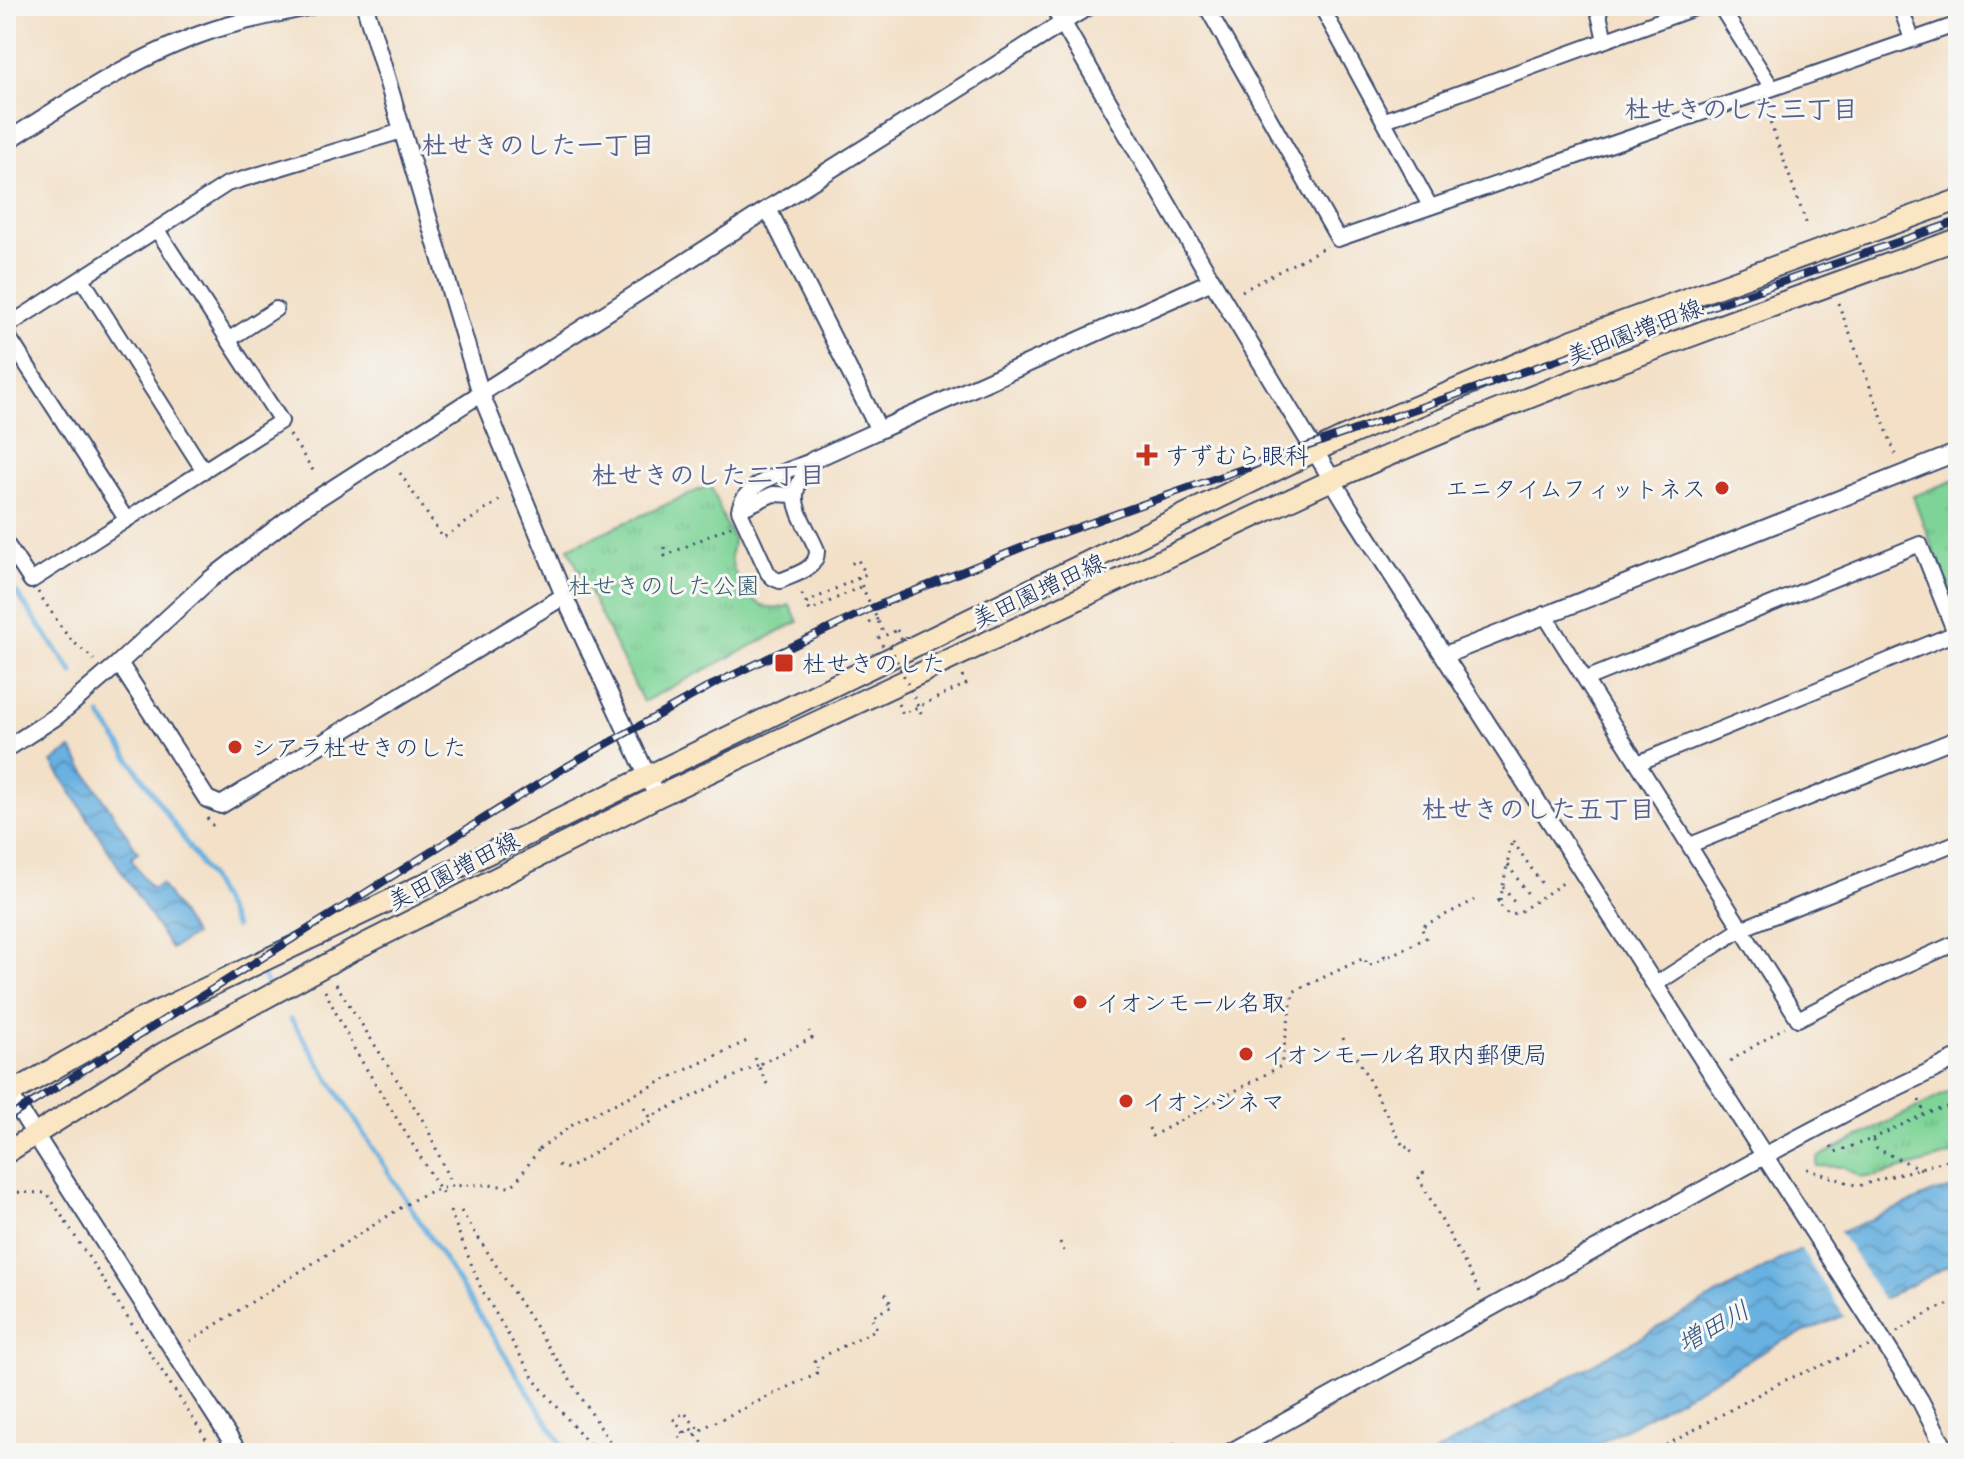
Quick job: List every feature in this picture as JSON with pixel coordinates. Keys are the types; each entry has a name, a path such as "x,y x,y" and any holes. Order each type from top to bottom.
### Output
{"main road":[{"name":"美田園増田線","path":"7,1093 137,1021 1315,451 1573,340 1958,200"},
{"name":"美田園増田線","path":"6,1153 165,1052 657,797 1332,480 1390,454 1670,344 1958,239"}],"street":[{"path":"6,142 78,96 153,54 211,30 311,6"},
{"path":"365,6 481,394 564,596 657,797"},
{"path":"1053,6 1212,281 1332,480 1879,1334 1920,1400 1947,1453"},
{"path":"6,749 57,716 208,581 301,509 1091,6"},
{"path":"1206,6 1338,239 1958,24"},
{"path":"1321,6 1430,206"},
{"path":"1597,6 1605,40"},
{"path":"1385,120 1700,6"},
{"path":"1720,6 1766,90"},
{"path":"1900,6 1912,39"},
{"path":"6,327 227,184 402,131"},
{"path":"768,209 879,430"},
{"path":"6,543 31,581 281,421 157,230"},
{"path":"82,279 204,471"},
{"path":"813,460 795,487 795,501 818,558 812,566 780,581 768,573 739,510 741,500 749,489 879,430 1212,281"},
{"path":"228,340 276,309"},
{"path":"6,333 126,519"},
{"path":"1445,655 1958,452"},
{"path":"739,510 773,494 795,495"},
{"path":"1586,679 1920,544 1956,632 1638,763"},
{"path":"119,663 207,799 221,805 564,596"},
{"path":"1544,614 1798,1019 1958,942"},
{"path":"1690,845 1958,738"},
{"path":"1656,984 1741,929 1958,842"},
{"path":"1229,1453 1764,1156 1958,1058"},
{"path":"7,1093 239,1453"}],"path":[{"path":"1766,90 1808,228"},
{"path":"1242,291 1338,239"},
{"path":"1838,303 1903,472"},
{"path":"281,421 316,475"},
{"path":"400,473 443,538 500,500"},
{"path":"664,547 665,556 731,526"},
{"path":"806,603 866,574 858,560 849,565"},
{"path":"858,578 886,636 879,638 880,641"},
{"path":"31,581 68,637 94,660"},
{"path":"802,594 810,611 862,586"},
{"path":"869,623 878,619"},
{"path":"890,646 922,715"},
{"path":"898,704 903,714 911,711 966,684 961,674"},
{"path":"1544,887 1512,840 1499,901 1505,912 1518,913 1566,881"},
{"path":"1508,865 1530,897"},
{"path":"1503,887 1517,906"},
{"path":"1149,1128 1152,1136 1281,1066 1293,992 1364,958 1368,966 1426,938 1421,927 1475,900"},
{"path":"1312,974 1316,982"},
{"path":"336,984 427,1127 453,1188"},
{"path":"325,991 353,1047 442,1192"},
{"path":"1730,1061 1798,1019"},
{"path":"650,1117 812,1038 809,1031"},
{"path":"190,1341 418,1197 484,1184 509,1187 540,1150 578,1121 747,1041"},
{"path":"1357,1057 1404,1148 1409,1146 1412,1152"},
{"path":"755,1058 767,1084"},
{"path":"695,1095 698,1101"},
{"path":"1919,1100 1925,1114"},
{"path":"1831,1146 1835,1152 1872,1139 1925,1114 1958,1104"},
{"path":"558,1165 568,1169 623,1134 652,1121 645,1108"},
{"path":"1872,1139 1877,1149 1921,1169"},
{"path":"1807,1169 1858,1186 1958,1157"},
{"path":"1423,1172 1424,1175 1419,1178 1480,1292"},
{"path":"10,1192 47,1193 215,1453"},
{"path":"450,1211 481,1288 535,1381 597,1453"},
{"path":"461,1211 617,1453"},
{"path":"1060,1242 1064,1251"},
{"path":"814,1361 877,1329 871,1317 892,1306 884,1291"},
{"path":"1652,1453 1781,1382 1879,1334 1958,1301"},
{"path":"695,1435 819,1372 817,1366"},
{"path":"684,1433 674,1420 684,1412 700,1431"},
{"path":"679,1438 690,1428 703,1443 697,1448 702,1453"},
{"path":"1173,1443 1178,1453"}],"green space":[{"path":"1958,479 1958,615 1913,496"},
{"name":"杜せきのした公園","path":"710,485 732,537 731,559 738,580 759,604 769,608 790,605 798,622 643,702 568,548"},
{"path":"1958,1087 1958,1153 1877,1176 1861,1177 1844,1167 1816,1166 1818,1157"}],"water":[{"path":"71,749 138,852 131,859 151,889 161,884 194,935 171,949 52,762"},
{"name":"増田川","path":"1958,1187 1958,1264 1783,1341 1582,1453 1434,1453 1788,1255 1935,1192"}],"pier":[{"path":"1838,1230 1885,1303 1846,1319 1799,1246"}],"waterway":[{"path":"6,578 73,673"},
{"path":"100,715 208,875 235,927"},
{"path":"261,973 268,985"},
{"path":"291,1019 567,1453"}],"railway":[{"path":"6,1119 564,768 712,685 874,607 1028,545 1958,221"}],"place":[{"name":"すずむら眼科","path":"1147,455"},
{"name":"エニタイムフィットネス","path":"1722,488"},
{"name":"杜せきのした","path":"784,663"},
{"name":"シアラ杜せきのした","path":"235,747"},
{"name":"イオンモール名取","path":"1080,1002"},
{"name":"イオンモール名取内郵便局","path":"1246,1054"},
{"name":"イオンシネマ","path":"1126,1101"}],"district":[{"name":"杜せきのした三丁目","path":"1741,108"},
{"name":"杜せきのした一丁目","path":"538,144"},
{"name":"杜せきのした二丁目","path":"708,474"},
{"name":"杜せきのした五丁目","path":"1538,808"}]}
